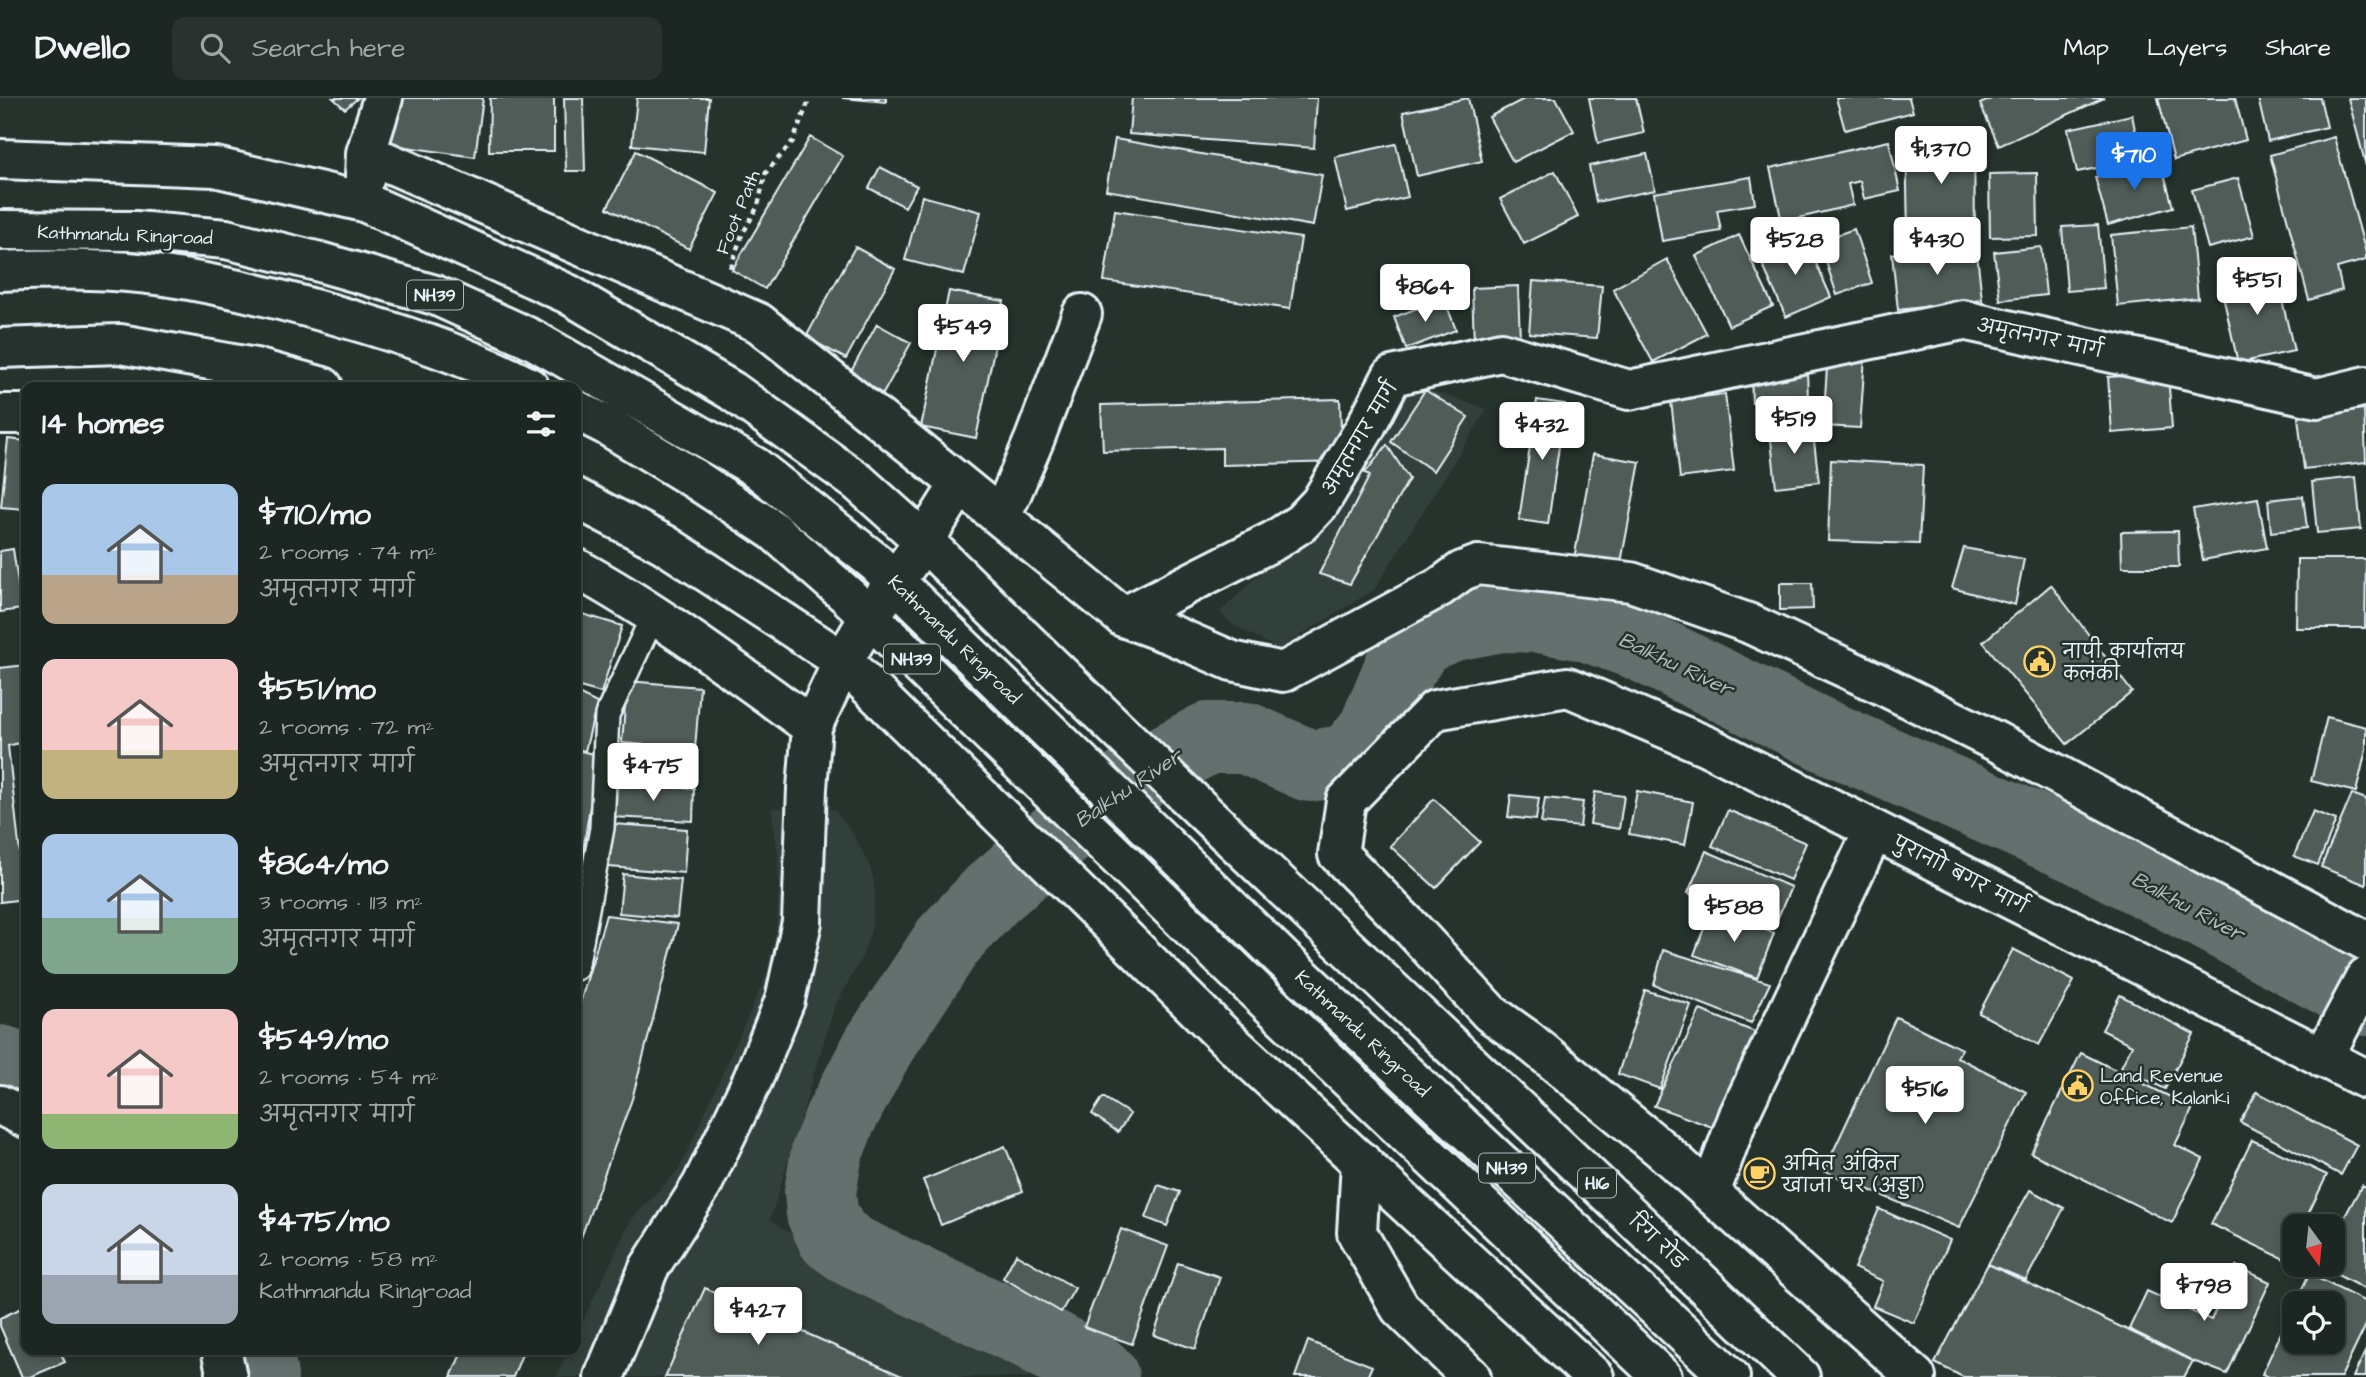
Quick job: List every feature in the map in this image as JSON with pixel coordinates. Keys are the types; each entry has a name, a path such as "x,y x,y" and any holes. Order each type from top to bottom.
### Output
{"main road":[{"path":"364,202 366,153 383,98"},
{"path":"366,153 759,323 1123,617 1232,661 1283,672 1440,587 1462,571 1478,565 1631,582 1748,623 1880,684 1997,742 2366,941"},
{"name":"रिंग रोड","path":"0,159 215,167 364,202 568,294 733,391 858,482 925,541 1016,632 1391,992 1660,1242 1800,1377"},
{"name":"Kathmandu Ringroad","path":"0,230 135,231 226,239 435,295 532,339 755,467 875,562 1283,959 1730,1377"},
{"name":"Kathmandu Ringroad","path":"0,271 60,269 162,276 239,289 408,337 496,370 519,382"},
{"path":"999,515 1010,497 1035,438 1083,314"},
{"name":"अमृतनगर मार्ग","path":"1123,617 1275,540 1301,523 1321,503 1392,376 1501,352 1629,390 1963,320 2317,398 2366,386"},
{"path":"0,348 120,344 256,368 305,382"},
{"name":"NH39","path":"581,412 698,481 774,531 870,616 1257,992 1662,1377"},
{"path":"0,414 21,414"},
{"path":"604,1377 649,1268 702,1185 753,1079 785,1000 802,922 812,727 843,662 870,616 925,541 960,484"},
{"path":"581,501 664,544 843,662 1224,1036 1594,1377"},
{"path":"581,571 654,614 725,662 812,727"},
{"path":"1874,830 1698,742 1568,687 1435,710 1346,801 1338,854 1490,1013 1528,1040 1710,1193 1916,1377"},
{"name":"पुरानाो बगर मार्ग","path":"1710,1193 1739,1115 1874,830 2329,1048 2366,1079"},
{"path":"2329,1048 2366,977"},
{"path":"0,1105 21,1116"},
{"path":"1361,1161 1357,1233 1400,1308 1471,1377"},
{"path":"222,1355 227,1377"}],"lane":[{"path":"581,941 602,828 607,715 654,614"}],"path":[{"name":"Foot Path","path":"715,304 758,206 765,174 793,141 810,98"}],"shaded area":[{"path":"1404,382 1487,409 1374,590 1278,649 1230,623 1220,612 1320,516"},
{"path":"771,808 834,809 850,829 868,862 875,893 872,927 862,957 834,1008 770,1220 839,1264 894,1289 983,1337 1040,1377 556,1377 566,1355 581,1355 581,1325 631,1220 680,1168 766,976 776,933 778,854"}],"building":[{"path":"333,98 358,98 345,109"},
{"path":"393,98 483,98 475,157 386,144"},
{"path":"490,98 554,98 554,151 489,151"},
{"path":"564,98 583,98 585,171 566,171"},
{"path":"637,98 709,98 704,152 632,145"},
{"path":"842,98 886,98 886,102"},
{"path":"1132,98 1317,98 1314,148 1129,134"},
{"path":"1468,98 1482,161 1417,176 1403,112"},
{"path":"1526,98 1556,98 1574,131 1513,162 1489,117"},
{"path":"1589,98 1636,98 1644,133 1598,143"},
{"path":"1836,98 1909,98 1913,112 1845,130"},
{"path":"1993,98 2104,98 1999,146 1980,104"},
{"path":"2158,98 2235,98 2246,140 2174,160"},
{"path":"2258,98 2320,98 2327,127 2268,141"},
{"path":"2348,98 2366,98 2366,166"},
{"path":"2132,115 2141,159 2077,172 2068,129"},
{"path":"1974,136 1975,235 1908,236 1906,137"},
{"path":"810,137 843,156 765,289 732,270"},
{"path":"2334,137 2366,260 2337,268 2342,290 2309,300 2270,155"},
{"path":"1115,139 1322,175 1313,226 1106,190"},
{"path":"1889,141 1900,191 1864,199 1860,181 1848,184 1853,205 1782,222 1770,168"},
{"path":"1396,144 1408,197 1347,211 1335,157"},
{"path":"636,151 718,193 689,249 607,208"},
{"path":"1647,154 1655,190 1596,202 1589,166"},
{"path":"2160,159 2173,207 2108,225 2095,177"},
{"path":"880,167 917,186 905,207 869,188"},
{"path":"1555,171 1578,217 1524,244 1500,199"},
{"path":"2037,173 2038,236 1990,237 1989,174"},
{"path":"1751,177 1755,204 1717,210 1721,231 1662,241 1654,193"},
{"path":"2238,178 2254,236 2208,248 2192,190"},
{"path":"922,196 981,212 964,275 905,260"},
{"path":"1115,210 1301,238 1290,309 1104,281"},
{"path":"2098,225 2104,288 2067,291 2062,227"},
{"path":"2191,227 2198,298 2118,306 2111,235"},
{"path":"1854,229 1872,283 1837,295 1819,241"},
{"path":"1739,235 1773,306 1729,326 1696,256"},
{"path":"1804,236 1831,297 1786,317 1759,257"},
{"path":"1976,244 1982,300 1898,310 1892,254"},
{"path":"855,247 895,269 846,359 806,337"},
{"path":"2041,247 2046,295 2000,300 1994,252"},
{"path":"1667,259 1707,334 1653,362 1613,289"},
{"path":"2275,270 2294,351 2238,363 2220,282"},
{"path":"1533,281 1602,286 1597,338 1529,333"},
{"path":"1518,286 1520,341 1474,343 1472,288"},
{"path":"949,291 1004,301 976,438 921,427"},
{"path":"1444,298 1456,330 1406,349 1394,317"},
{"path":"877,324 911,343 883,394 849,375"},
{"path":"1828,353 1865,356 1860,428 1823,426"},
{"path":"1807,369 1808,402 1752,403 1751,371"},
{"path":"2168,373 2172,428 2112,433 2108,377"},
{"path":"1425,390 1468,417 1433,471 1391,442"},
{"path":"1725,394 1734,471 1680,478 1671,401"},
{"path":"1340,399 1342,462 1222,465 1222,448 1103,451 1101,405"},
{"path":"1537,400 1565,404 1548,524 1519,520"},
{"path":"2364,409 2366,462 2304,469 2298,417"},
{"path":"1812,425 1819,482 1776,487 1770,430"},
{"path":"8,439 21,440 21,509 1,507"},
{"path":"1387,445 1409,479 1350,584 1319,574 1370,475 1365,473"},
{"path":"1593,454 1640,462 1619,573 1573,565"},
{"path":"1831,460 1923,465 1919,544 1828,541"},
{"path":"2356,477 2361,529 2317,533 2312,482"},
{"path":"2303,496 2307,528 2271,532 2268,500"},
{"path":"2258,498 2267,548 2203,560 2193,509"},
{"path":"2178,531 2179,567 2122,567 2121,532"},
{"path":"1964,548 2024,559 2015,605 1952,588"},
{"path":"13,549 21,609 0,612 0,551"},
{"path":"2297,559 2366,559 2365,628 2296,628"},
{"path":"1780,583 1812,583 1813,609 1780,610"},
{"path":"2051,585 2132,692 2067,744 1983,642"},
{"path":"581,614 622,626 601,693 581,687"},
{"path":"21,666 21,742 8,746 21,863 21,899 0,902 0,668"},
{"path":"627,681 700,687 695,749 622,743"},
{"path":"581,695 597,703 585,751 581,750"},
{"path":"2327,717 2366,727 2366,750 2356,792 2311,781"},
{"path":"621,747 696,752 694,779 619,774"},
{"path":"581,751 598,755 581,864"},
{"path":"613,785 694,788 693,821 612,817"},
{"path":"1637,791 1693,802 1685,845 1629,834"},
{"path":"1595,792 1624,796 1619,829 1590,824"},
{"path":"2352,794 2366,799 2366,885 2321,867"},
{"path":"1511,795 1539,798 1536,820 1508,817"},
{"path":"1545,798 1583,802 1580,827 1541,823"},
{"path":"1434,799 1480,842 1436,888 1390,846"},
{"path":"1728,810 1806,843 1790,880 1712,846"},
{"path":"2313,811 2336,820 2318,865 2294,856"},
{"path":"613,824 687,829 684,873 609,867"},
{"path":"1706,851 1791,887 1773,929 1688,893"},
{"path":"623,874 681,880 677,918 619,913"},
{"path":"1711,910 1774,933 1757,978 1694,955"},
{"path":"606,915 678,924 632,1099 581,1237 581,1000"},
{"path":"2013,949 2074,981 2039,1045 1979,1013"},
{"path":"1663,950 1770,983 1751,1023 1654,985"},
{"path":"1645,990 1691,1005 1660,1089 1618,1074"},
{"path":"2120,995 2194,1034 2165,1089 2121,1067 2132,1045 2102,1030"},
{"path":"1700,1010 1755,1032 1712,1127 1654,1106"},
{"path":"1896,1017 1962,1049 1957,1057 2026,1092 1959,1228 1824,1171"},
{"path":"2081,1053 2193,1108 2175,1145 2203,1159 2172,1223 2031,1153"},
{"path":"2257,1092 2357,1145 2341,1175 2240,1122"},
{"path":"1103,1097 1130,1114 1118,1132 1092,1114"},
{"path":"2252,1140 2327,1175 2308,1214 2282,1214 2282,1258 2211,1224"},
{"path":"1005,1146 1023,1191 941,1225 923,1180"},
{"path":"1158,1185 1180,1192 1167,1226 1146,1218"},
{"path":"2362,1185 2366,1188 2366,1290 2343,1278 2345,1216"},
{"path":"2030,1190 2064,1208 2026,1280 1988,1264"},
{"path":"1879,1209 1950,1240 1914,1323 1873,1306 1883,1281 1854,1268"},
{"path":"1121,1229 1168,1246 1132,1344 1084,1327"},
{"path":"1016,1254 1075,1288 1061,1312 1003,1278"},
{"path":"1178,1263 1220,1277 1195,1349 1154,1335"},
{"path":"1988,1264 2193,1361 2184,1377 1963,1377 1935,1363"},
{"path":"2236,1266 2270,1282 2227,1374 2193,1361 2129,1329 2147,1291 2211,1320"},
{"path":"2307,1278 2317,1278 2344,1291 2301,1291"},
{"path":"705,1288 904,1377 665,1377"},
{"path":"2345,1292 2366,1302 2366,1325 2341,1377 2269,1377 2262,1374 2282,1331 2282,1354 2345,1354"},
{"path":"21,1308 21,1355 62,1355 65,1362 30,1377 22,1377 0,1326 0,1318"},
{"path":"1308,1341 1372,1366 1367,1377 1295,1377"},
{"path":"2366,1350 2366,1377 2353,1377"},
{"path":"460,1355 522,1355 513,1377 451,1377"}],"waterway":[{"name":"Balkhu River","path":"1103,1377 1031,1334 854,1252 833,1237 822,1213 820,1192 827,1152 840,1119 878,1047 948,941 992,894 1067,829 1148,770 1208,738 1246,738 1310,766 1343,761 1356,753 1374,730 1399,670 1415,645 1425,636 1453,625 1501,616 1540,617 1585,625 1640,645 1819,733 2076,847 2366,1000"},
{"name":"Balkhu River","path":"0,1061 21,1067"},
{"name":"Balkhu River","path":"259,1355 262,1377"}],"place":[{"name":"नापी कार्यालय कलंकी","path":"2040,662"},
{"name":"Land Revenue Office, Kalanki","path":"2077,1086"},
{"name":"अमित अंकित खाजा घर (अड्डा)","path":"1759,1174"}]}
